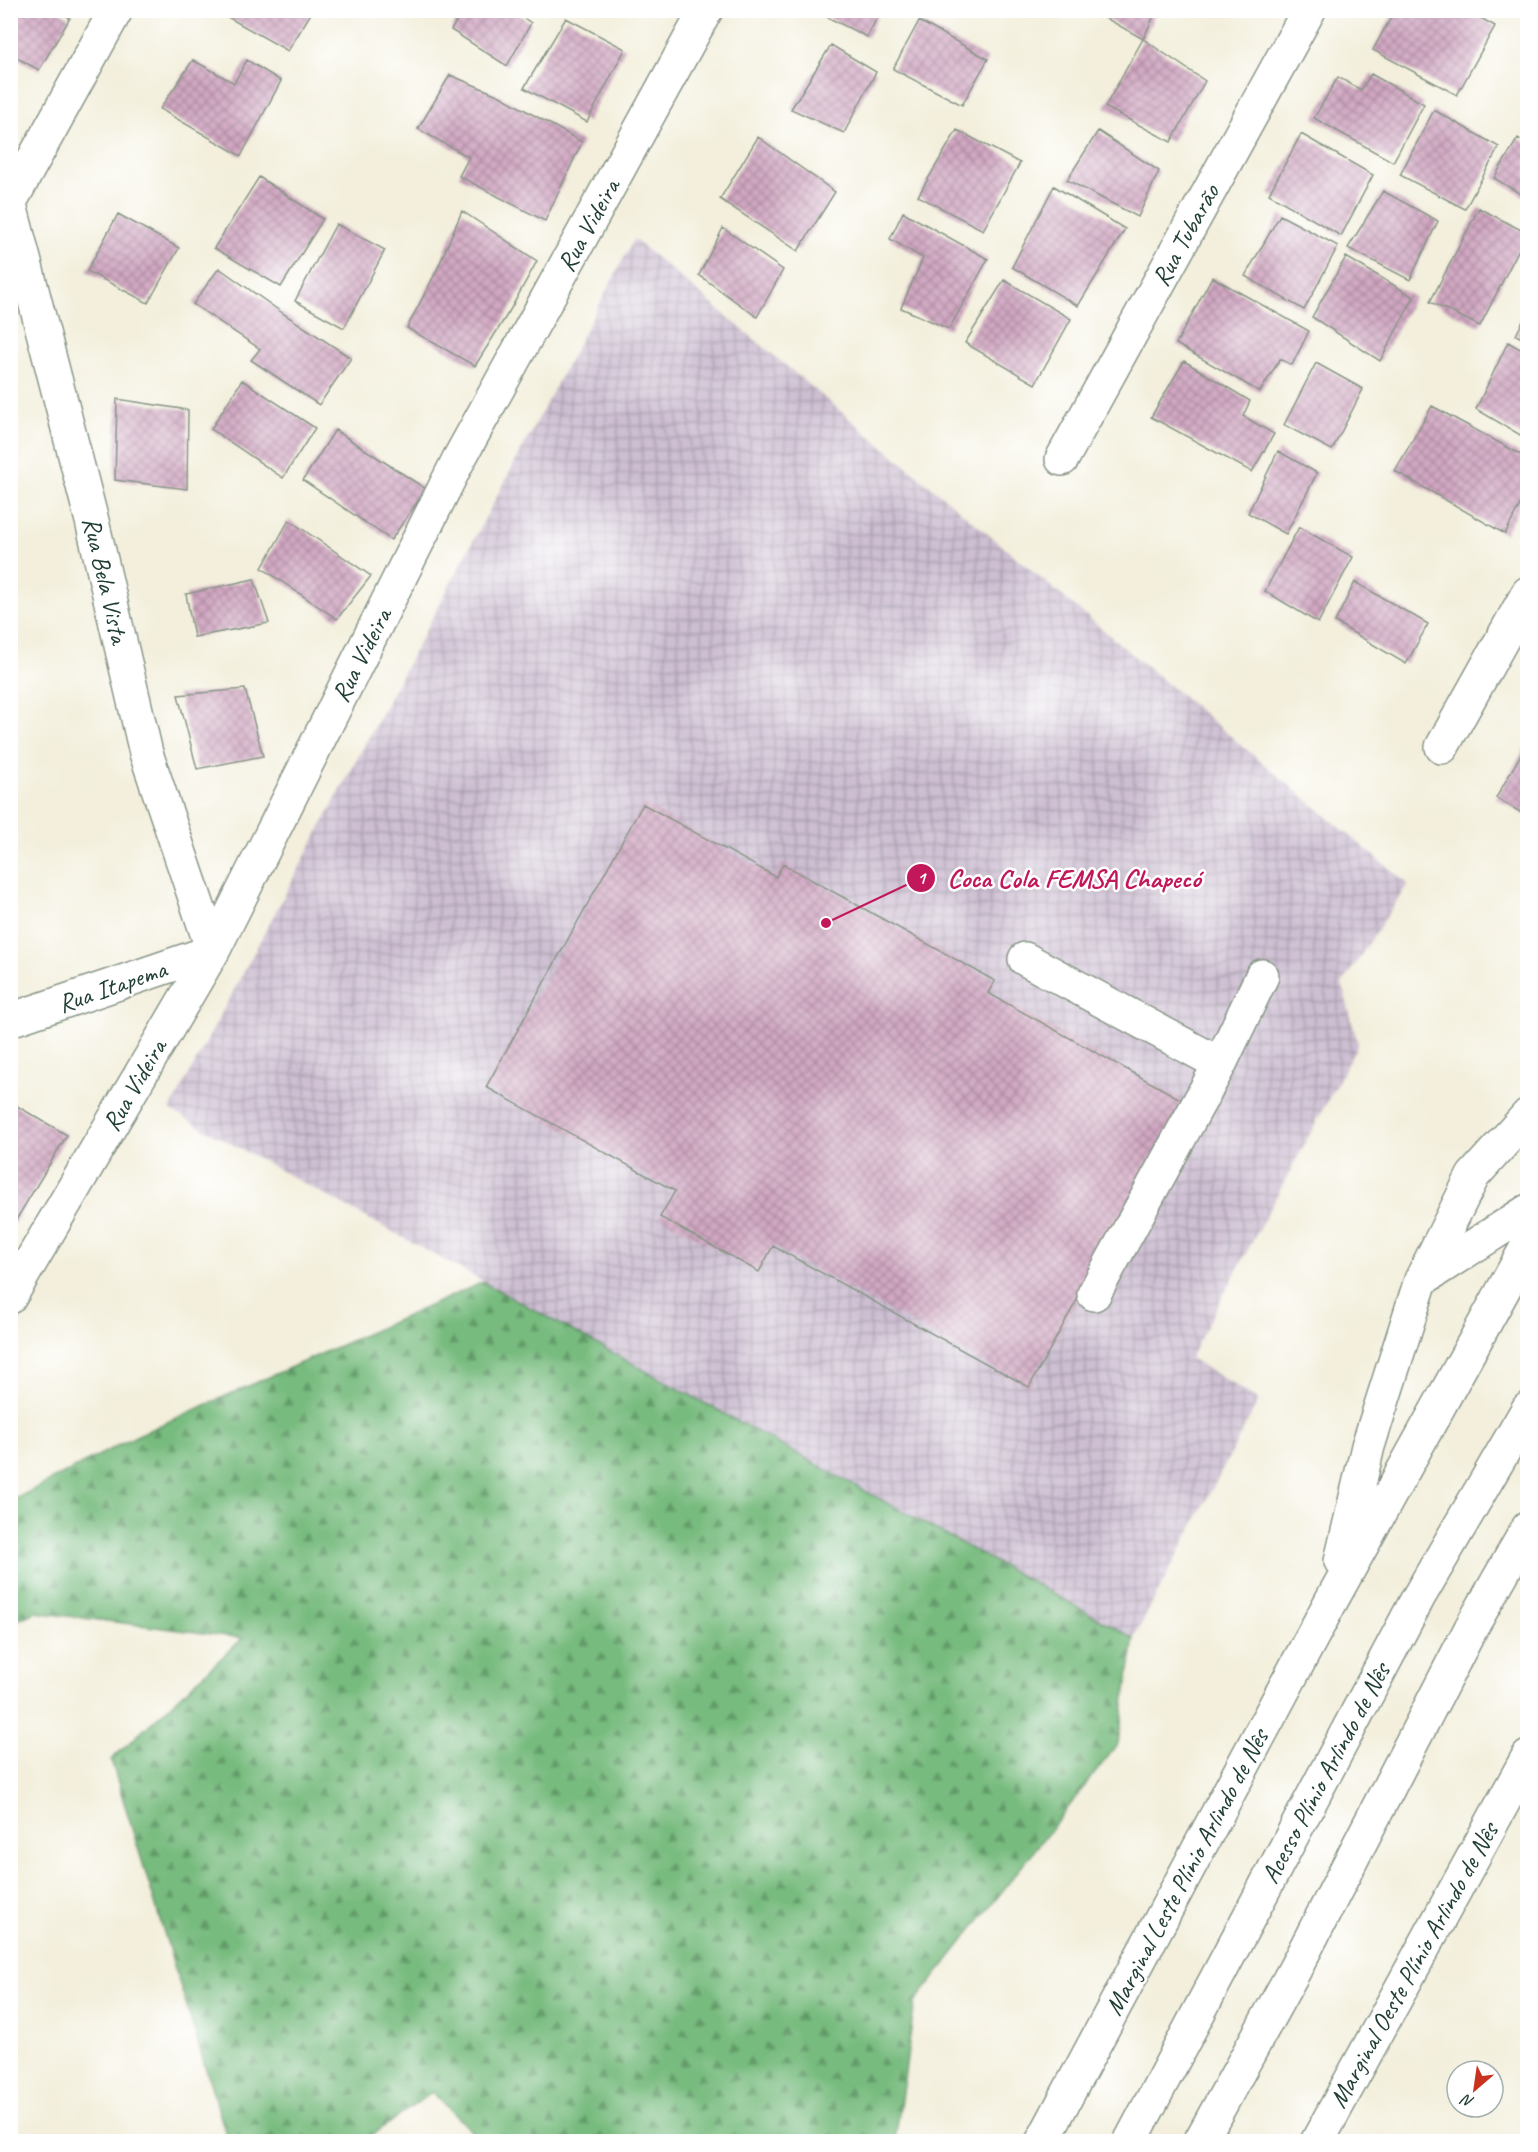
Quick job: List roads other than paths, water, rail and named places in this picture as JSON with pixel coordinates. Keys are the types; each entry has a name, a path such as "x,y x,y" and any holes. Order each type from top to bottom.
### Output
{"main road":[{"path":"10,203 116,10"},
{"name":"Rua Videira","path":"10,1297 213,951 459,459 706,10"},
{"name":"Rua Tubarão","path":"1062,459 1309,10"},
{"name":"Rua Bela Vista","path":"10,203 92,521 146,753 213,951"},
{"path":"1442,747 1527,593"},
{"name":"Rua Itapema","path":"10,1020 213,951"},
{"path":"1025,959 1220,1064"},
{"path":"1094,1294 1220,1064 1262,976"},
{"name":"Marginal Leste Plínio Arlindo de Nês","path":"1330,1603 1368,1446 1420,1280 1473,1176 1527,1115"},
{"path":"1420,1280 1527,1211"},
{"name":"Marginal Leste Plínio Arlindo de Nês","path":"1042,2142 1330,1603 1527,1245"},
{"name":"Acesso Plínio Arlindo de Nês","path":"1130,2142 1418,1598 1527,1409"},
{"path":"1200,2142 1295,1969 1471,1628 1527,1528"},
{"name":"Marginal Oeste Plínio Arlindo de Nês","path":"1317,2142 1527,1757"}],"place":[{"name":"Coca Cola FEMSA Chapecó","path":"826,923"}]}
